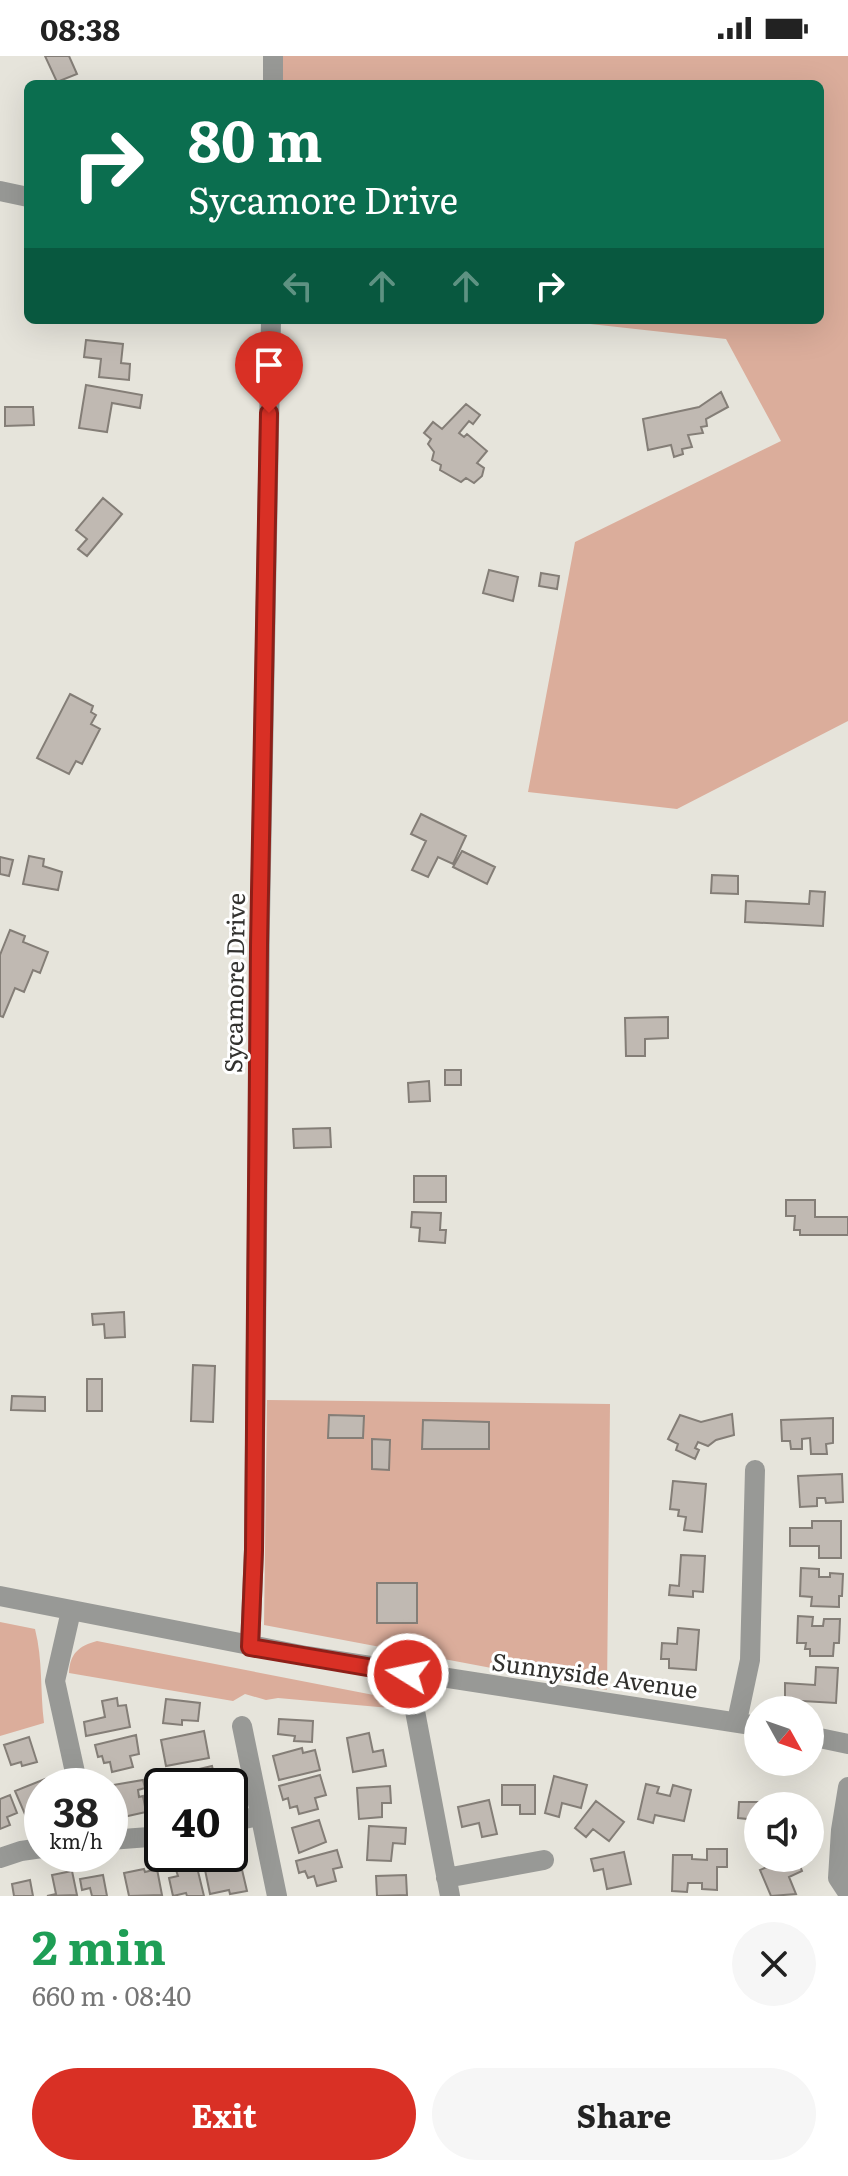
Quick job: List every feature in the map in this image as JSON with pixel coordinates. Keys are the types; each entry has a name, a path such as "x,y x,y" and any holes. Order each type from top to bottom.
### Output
{"street":[{"path":"273,56 273,80"},
{"path":"0,191 24,196"},
{"name":"Sycamore Drive","path":"250,1647 254,1550 259,958 271,324"},
{"path":"737,1721 750,1660 755,1470"},
{"name":"Sunnyside Avenue","path":"0,1596 250,1647 408,1674 744,1723"},
{"path":"71,1611 55,1681 74,1768"},
{"path":"408,1674 448,1887 544,1860"},
{"path":"242,1726 277,1896"},
{"path":"824,1739 848,1744"},
{"path":"848,1787 838,1878 848,1893"},
{"path":"248,1818 259,1816"},
{"path":"0,1858 24,1852"}],"shaded area":[{"path":"274,56 848,56 848,721 677,809 528,792 575,542 781,441 726,339 590,324 824,324 824,80 274,80"},
{"path":"267,1400 610,1404 607,1690 264,1625"},
{"path":"0,1622 35,1629 44,1723 0,1736"},
{"path":"97,1641 384,1697 390,1708 278,1698 266,1700 245,1694 233,1701 69,1673 71,1660 77,1651"}],"building":[{"path":"45,56 69,56 77,74 56,80"},
{"path":"86,340 123,344 121,363 130,364 129,380 99,377 101,359 84,357"},
{"path":"86,385 142,395 140,408 112,403 107,432 79,428"},
{"path":"721,392 728,407 706,419 707,426 701,427 703,433 688,435 692,447 682,449 683,454 674,457 671,445 648,450 643,419 699,407"},
{"path":"466,404 480,415 473,424 469,421 459,433 464,437 467,434 487,451 477,463 484,468 482,476 474,483 466,478 461,482 440,470 441,465 432,460 434,452 428,444 431,439 424,433 433,422 442,429"},
{"path":"5,407 33,407 34,425 5,426"},
{"path":"103,498 122,514 87,556 78,549 87,539 76,530"},
{"path":"489,570 518,577 513,601 483,593"},
{"path":"541,573 559,576 557,589 539,586"},
{"path":"70,694 93,706 91,712 96,715 91,724 100,729 82,764 76,761 69,774 37,758"},
{"path":"421,814 466,836 453,864 438,857 428,877 412,870 426,841 411,834"},
{"path":"462,851 495,867 487,884 453,867"},
{"path":"29,856 44,859 43,866 62,872 58,890 23,884"},
{"path":"0,857 13,860 9,876 0,874"},
{"path":"712,875 738,876 738,894 711,893"},
{"path":"810,891 825,892 823,926 745,922 746,901 809,904"},
{"path":"10,930 25,936 23,942 48,952 40,973 33,970 24,992 15,988 3,1017 0,1016 0,955"},
{"path":"668,1017 668,1038 645,1039 645,1056 626,1056 625,1018"},
{"path":"445,1070 461,1070 461,1085 445,1085"},
{"path":"429,1081 430,1101 409,1102 408,1083"},
{"path":"330,1128 331,1147 294,1148 293,1129"},
{"path":"414,1176 446,1176 446,1202 414,1202"},
{"path":"786,1200 815,1200 815,1217 848,1217 848,1235 800,1235 800,1230 794,1230 795,1216 786,1216"},
{"path":"412,1212 441,1213 440,1230 446,1230 445,1243 419,1241 420,1228 411,1227"},
{"path":"124,1312 125,1337 105,1338 104,1324 93,1325 92,1314"},
{"path":"193,1365 215,1366 213,1422 191,1421"},
{"path":"87,1379 102,1379 102,1411 87,1411"},
{"path":"12,1396 45,1397 45,1411 11,1410"},
{"path":"732,1414 734,1435 716,1440 708,1446 698,1442 695,1459 676,1450 678,1444 668,1439 680,1415 701,1422"},
{"path":"329,1415 364,1416 363,1438 328,1438"},
{"path":"833,1418 833,1443 826,1444 827,1454 811,1454 810,1438 802,1439 802,1449 791,1449 790,1441 782,1441 781,1420"},
{"path":"423,1420 489,1422 489,1449 422,1449"},
{"path":"372,1439 390,1440 389,1470 372,1469"},
{"path":"842,1474 843,1502 826,1503 825,1498 817,1498 817,1506 800,1507 798,1476"},
{"path":"673,1481 706,1484 702,1532 684,1530 686,1517 678,1516 679,1510 670,1509"},
{"path":"812,1521 841,1521 841,1558 819,1558 819,1546 790,1546 790,1528 812,1528"},
{"path":"681,1555 705,1556 703,1592 693,1591 693,1597 669,1595 670,1585 679,1586"},
{"path":"801,1568 819,1569 819,1577 830,1577 830,1573 843,1574 839,1607 811,1606 812,1597 800,1596"},
{"path":"377,1583 417,1583 417,1623 377,1623"},
{"path":"798,1616 813,1617 812,1626 823,1626 824,1619 840,1619 839,1643 834,1643 833,1656 810,1656 810,1649 805,1649 806,1643 797,1643"},
{"path":"678,1628 699,1630 696,1670 669,1668 669,1659 661,1659 662,1643 677,1644"},
{"path":"816,1667 838,1668 836,1703 824,1702 824,1696 785,1696 785,1683 815,1685"},
{"path":"117,1698 118,1706 126,1705 130,1727 86,1736 84,1722 105,1717 102,1701"},
{"path":"166,1699 200,1703 198,1721 182,1720 182,1725 163,1723"},
{"path":"279,1719 313,1721 312,1742 294,1741 295,1736 278,1734"},
{"path":"204,1731 209,1758 166,1766 161,1740"},
{"path":"369,1733 373,1752 383,1750 386,1766 353,1772 347,1738"},
{"path":"136,1735 139,1754 130,1756 133,1767 111,1768 110,1762 104,1763 102,1756 98,1757 95,1745"},
{"path":"29,1737 37,1762 11,1765 4,1745"},
{"path":"302,1748 303,1753 315,1750 320,1770 279,1780 273,1756"},
{"path":"320,1775 326,1795 315,1798 318,1809 299,1814 297,1806 290,1808 288,1798 283,1800 279,1786"},
{"path":"554,1776 587,1785 581,1808 562,1803 559,1817 545,1813"},
{"path":"143,1780 144,1788 138,1790 139,1797 143,1796 144,1812 128,1816 128,1782"},
{"path":"646,1784 659,1787 657,1793 670,1796 673,1785 691,1790 684,1821 655,1815 653,1823 638,1819"},
{"path":"502,1785 535,1785 535,1814 520,1814 520,1805 502,1805"},
{"path":"390,1786 391,1803 382,1803 382,1817 359,1819 357,1788"},
{"path":"24,1787 24,1812 15,1791"},
{"path":"10,1795 17,1813 7,1817 10,1825 0,1829 0,1799"},
{"path":"489,1800 497,1834 482,1837 479,1823 462,1827 458,1807"},
{"path":"596,1801 624,1822 609,1841 593,1829 586,1837 575,1828"},
{"path":"739,1802 744,1802 744,1819 738,1818"},
{"path":"319,1820 326,1842 299,1853 292,1828"},
{"path":"369,1826 406,1828 405,1844 393,1843 391,1861 367,1860"},
{"path":"707,1849 727,1849 727,1867 717,1867 717,1890 702,1889 702,1883 688,1883 687,1892 672,1891 673,1855 692,1855 692,1859 707,1860"},
{"path":"337,1850 342,1867 333,1869 336,1881 317,1886 314,1876 308,1878 305,1871 299,1873 296,1861"},
{"path":"624,1852 631,1884 607,1889 603,1869 594,1871 591,1859"},
{"path":"144,1869 144,1872 158,1872 162,1895 129,1896 124,1873"},
{"path":"72,1872 77,1895 47,1896 56,1894 52,1875"},
{"path":"177,1872 198,1872 204,1896 187,1896 186,1893 173,1896 169,1878 178,1876"},
{"path":"205,1872 243,1872 247,1891 230,1894 229,1890 210,1894"},
{"path":"761,1872 800,1872 789,1877 796,1894 771,1896"},
{"path":"103,1875 107,1896 92,1896 90,1888 82,1890 80,1879"},
{"path":"406,1875 407,1895 377,1896 376,1876"},
{"path":"30,1880 33,1896 14,1896 12,1884"}],"route":[{"path":"269,413 259,945 254,1550 250,1647 408,1674"}]}
